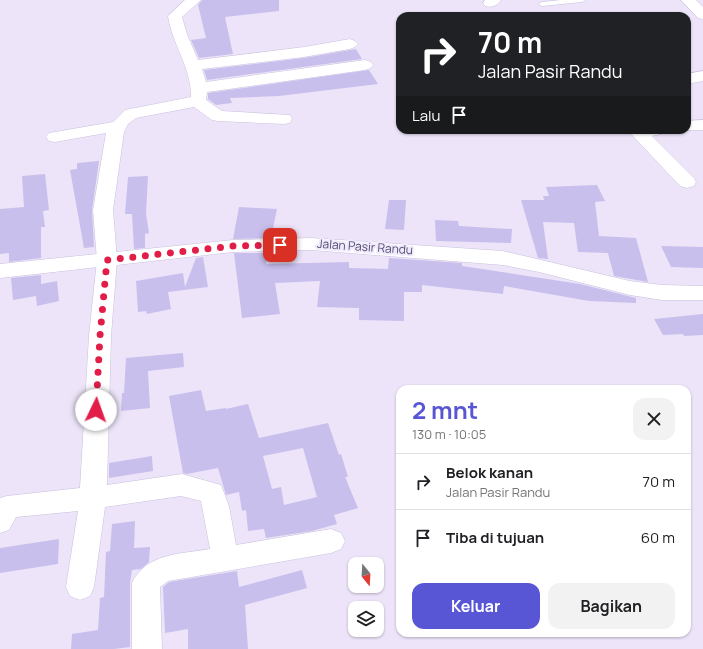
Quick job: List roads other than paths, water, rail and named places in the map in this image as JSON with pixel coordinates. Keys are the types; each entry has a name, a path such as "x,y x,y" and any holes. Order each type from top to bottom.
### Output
{"street":[{"path":"194,0 174,16 181,42 191,66 198,95 218,116 284,119"},
{"path":"688,0 703,15"},
{"path":"191,66 304,52 350,44"},
{"path":"80,587 93,498 100,336 107,260 103,210 113,154 115,132 118,126 126,116 131,114 198,95 364,65"},
{"path":"691,78 703,76"},
{"path":"691,126 703,125"},
{"path":"55,137 118,126"},
{"path":"647,134 688,182"},
{"name":"Jalan Pasir Randu","path":"0,271 233,246 311,244 503,258 530,262 647,291 668,294 703,293"},
{"path":"0,522 7,507 93,498 182,485 192,489 202,489 212,493 216,506 225,559"},
{"path":"147,649 146,583 152,576 162,570 331,541"}],"lane":[{"path":"542,4 582,0"}]}
